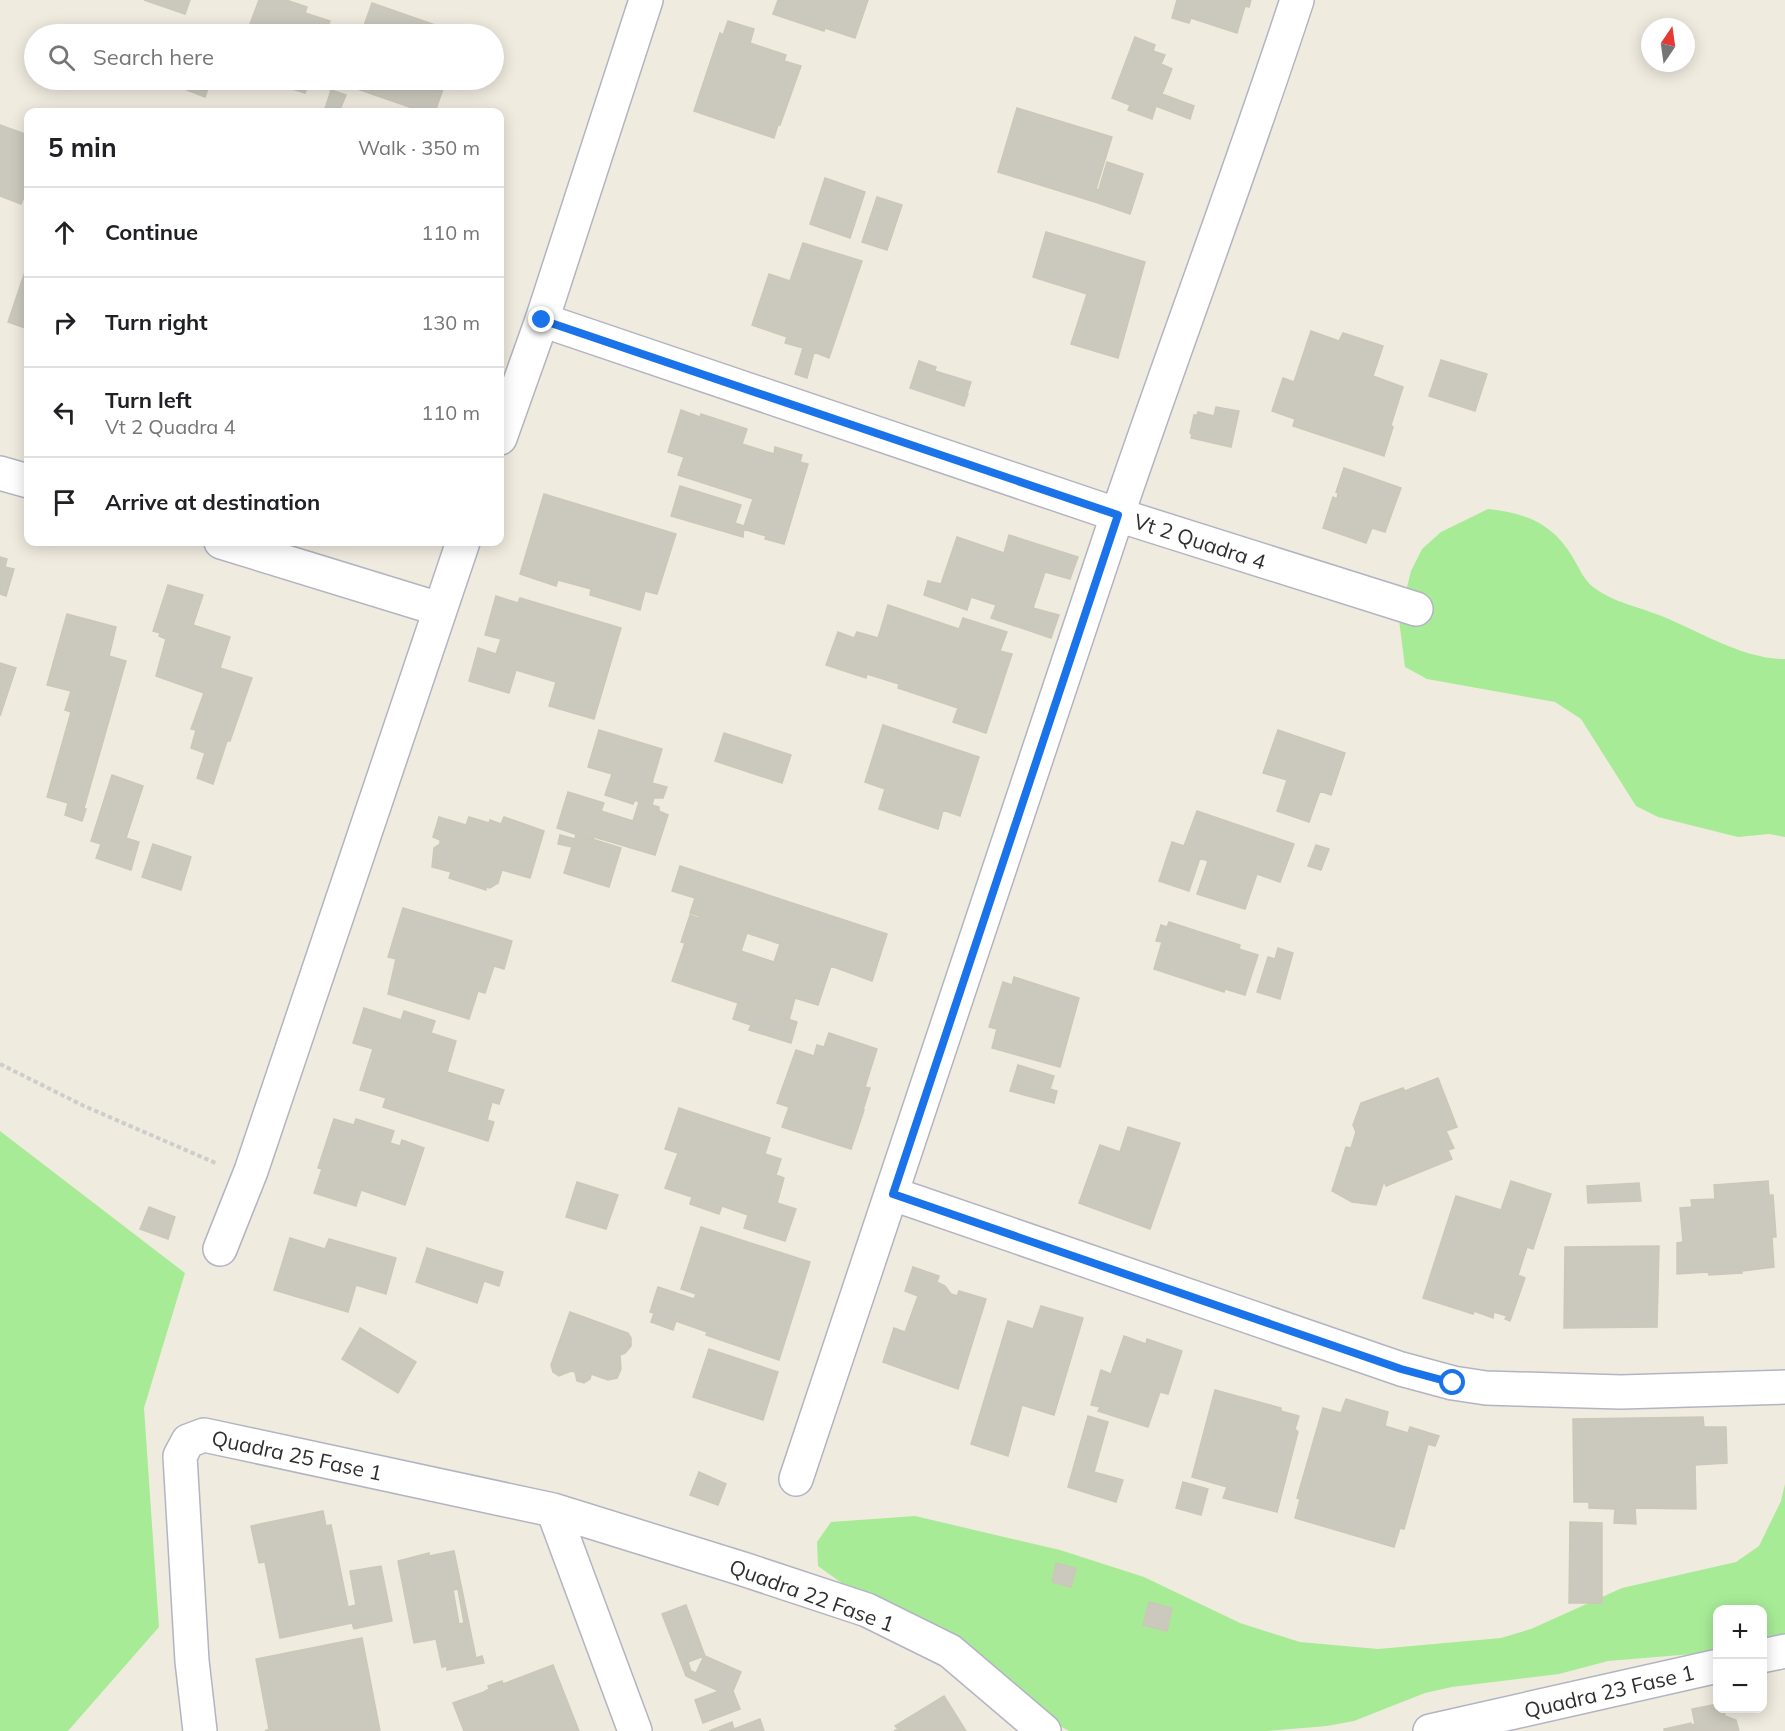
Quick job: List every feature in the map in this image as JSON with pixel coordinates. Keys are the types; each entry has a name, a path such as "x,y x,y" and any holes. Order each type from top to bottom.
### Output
{"street":[{"path":"504,427 542,320 646,0"},
{"path":"796,1479 1118,515 1297,0"},
{"name":"Vt 2 Quadra 4","path":"542,320 1118,515 1416,609"},
{"path":"0,473 24,481"},
{"path":"234,546 439,609"},
{"path":"220,1249 251,1170 462,546"},
{"path":"893,1194 1401,1369 1453,1383 1486,1388 1621,1392 1785,1387"},
{"name":"Quadra 25 Fase 1","path":"200,1731 192,1661 180,1456 188,1441 204,1435 553,1510"},
{"path":"553,1510 635,1731"},
{"name":"Quadra 22 Fase 1","path":"553,1510 867,1610 950,1651 1044,1731"},
{"path":"1767,1655 1785,1651"},
{"name":"Quadra 23 Fase 1","path":"1430,1731 1713,1667"}],"path":[{"path":"0,1064 84,1106 226,1167 251,1170"}],"green space":[{"path":"1488,509 1514,513 1547,528 1564,545 1590,584 1610,597 1664,617 1739,650 1769,658 1785,659 1785,837 1769,834 1738,837 1658,817 1636,806 1581,719 1555,702 1427,679 1405,667 1399,620 1411,571 1422,549 1441,532"},
{"path":"0,1131 185,1273 144,1408 159,1627 68,1731 0,1731"},
{"path":"1785,1484 1785,1654 1767,1653 1767,1605 1713,1605 1713,1652 1608,1661 1559,1674 1452,1687 1425,1693 1354,1721 1327,1726 1267,1731 1069,1731 982,1684 818,1566 817,1542 831,1522 915,1516 1060,1550 1144,1577 1240,1623 1300,1642 1378,1649 1501,1638 1531,1629 1622,1588 1736,1562 1759,1546 1781,1501"}],"building":[{"path":"144,0 190,0 185,14"},
{"path":"259,0 286,0 307,7 305,13 330,21 329,24 250,24"},
{"path":"778,0 868,0 855,38 825,28 824,31 773,14"},
{"path":"1177,0 1251,0 1249,7 1245,6 1237,33 1191,18 1189,23 1172,18"},
{"path":"372,3 432,24 365,24"},
{"path":"728,21 754,29 750,43 786,55 784,61 801,66 774,138 694,111 720,33 723,35"},
{"path":"1135,37 1155,45 1153,51 1165,55 1161,64 1172,69 1162,94 1194,106 1190,119 1156,106 1152,119 1128,110 1130,105 1112,98"},
{"path":"187,90 207,90 205,97"},
{"path":"331,90 346,95 341,108 325,108"},
{"path":"360,90 443,90 436,108 412,108"},
{"path":"1017,108 1112,137 1096,189 1099,190 1095,202 998,172"},
{"path":"0,125 24,134 24,199 21,204 0,196"},
{"path":"1107,162 1143,174 1130,214 1095,202"},
{"path":"825,178 865,192 850,238 810,224"},
{"path":"877,197 902,205 887,250 862,242"},
{"path":"1046,232 1145,262 1118,358 1071,344 1087,294 1033,277"},
{"path":"803,243 862,261 829,358 814,352 807,378 795,374 803,348 785,343 787,337 752,325 769,274 790,281"},
{"path":"24,275 24,328 8,322"},
{"path":"1311,331 1339,341 1343,333 1383,346 1373,376 1403,387 1384,456 1293,426 1295,419 1272,411 1283,378 1294,382"},
{"path":"1441,360 1487,374 1475,411 1429,396"},
{"path":"919,361 936,367 931,382 968,394 964,406 910,388"},
{"path":"935,371 971,382 967,394 931,382"},
{"path":"1216,407 1239,411 1231,447 1191,438 1194,415 1198,412 1214,416"},
{"path":"681,410 747,429 742,444 774,454 775,447 802,455 800,462 808,464 784,544 765,539 766,536 743,529 753,499 678,475 684,457 668,452"},
{"path":"1344,468 1401,488 1385,532 1372,528 1366,543 1323,528 1333,497 1337,499 1338,493 1336,492"},
{"path":"680,486 741,505 735,523 744,526 743,537 671,516"},
{"path":"544,494 676,534 657,594 645,591 640,610 590,595 591,589 558,580 556,586 520,574"},
{"path":"1009,535 1078,557 1070,579 1045,572 1033,608 1059,615 1051,638 991,618 996,605 971,597 967,610 924,595 928,581 941,584 957,537 1004,553"},
{"path":"0,557 7,559 5,567 14,569 6,596 0,594"},
{"path":"168,585 203,595 193,625 230,637 220,668 252,678 213,784 197,778 205,753 191,748 196,730 191,729 204,693 156,676 166,639 159,636 160,633 153,631"},
{"path":"496,596 518,603 520,598 621,628 594,719 549,706 556,682 516,670 509,693 469,681 478,648 496,654 501,639 485,635"},
{"path":"888,605 959,629 963,618 1007,632 1000,651 1012,654 986,733 953,722 958,708 898,688 899,684 867,674 866,678 826,665 838,632 854,638 857,632 878,638"},
{"path":"67,614 116,627 109,656 126,661 82,821 65,815 68,803 47,797 71,712 65,710 71,691 47,685"},
{"path":"0,663 16,668 0,716"},
{"path":"883,725 979,757 960,816 943,810 938,829 879,809 885,789 865,782"},
{"path":"599,730 662,749 652,783 667,787 663,798 654,798 652,805 659,807 659,811 668,815 655,855 594,837 593,840 557,828 568,792 604,803 601,811 633,821 639,802 635,800 633,804 605,795 612,774 588,767"},
{"path":"1278,730 1345,753 1331,795 1320,791 1309,822 1277,811 1287,780 1263,773"},
{"path":"724,733 791,755 782,783 715,761"},
{"path":"112,775 143,786 126,838 139,842 131,870 96,858 101,844 91,841"},
{"path":"1197,811 1294,844 1280,882 1257,874 1245,909 1197,894 1208,861 1200,858 1189,891 1159,881 1172,842 1184,846"},
{"path":"439,817 466,825 469,817 501,824 504,817 544,831 530,878 502,870 498,883 490,888 486,887 486,890 449,878 451,872 432,867 434,848 440,844 440,840 433,837"},
{"path":"576,834 621,848 609,887 564,873 572,847 558,844 560,835 575,839"},
{"path":"153,844 191,857 181,890 142,877"},
{"path":"1316,845 1329,849 1321,870 1308,866"},
{"path":"680,866 887,934 872,981 831,966 818,1005 795,998 789,1020 672,981 685,943 681,942 690,915 698,918 699,916 690,913 695,898 672,891","holes":["747,933 780,944 774,962 741,951"]},
{"path":"403,908 512,941 504,969 494,966 485,993 478,991 469,1019 388,994 396,959 388,957"},
{"path":"1169,922 1240,945 1239,949 1258,955 1245,995 1225,989 1224,992 1154,969 1162,942 1156,941 1161,925 1167,927"},
{"path":"1278,948 1293,953 1280,999 1257,992 1268,957 1275,959"},
{"path":"1014,977 1079,998 1060,1067 992,1048 997,1029 989,1027 1003,982 1012,985"},
{"path":"738,1003 797,1022 791,1043 749,1030 751,1025 733,1019"},
{"path":"364,1008 401,1020 404,1011 435,1021 431,1033 456,1041 447,1072 504,1090 499,1104 492,1102 487,1120 494,1122 488,1141 383,1107 386,1098 360,1090 373,1049 353,1043"},
{"path":"829,1033 877,1049 865,1087 870,1088 851,1149 782,1127 789,1107 777,1103 796,1050 814,1056 817,1045 824,1047"},
{"path":"1018,1065 1054,1076 1050,1089 1057,1091 1054,1103 1010,1091"},
{"path":"1438,1078 1457,1127 1446,1131 1454,1148 1448,1150 1452,1159 1386,1186 1384,1181 1376,1205 1352,1202 1332,1191 1346,1147 1351,1148 1356,1132 1353,1125 1361,1103 1403,1088 1405,1091"},
{"path":"679,1108 770,1138 765,1154 781,1159 776,1175 784,1178 777,1203 796,1209 785,1241 744,1228 748,1215 722,1206 719,1214 690,1204 692,1197 665,1188 678,1153 665,1149"},
{"path":"334,1119 354,1125 356,1119 394,1131 390,1143 400,1146 402,1140 424,1148 405,1205 361,1190 356,1206 314,1193 322,1169 318,1168"},
{"path":"1128,1127 1180,1143 1150,1229 1079,1203 1100,1145 1120,1152"},
{"path":"1511,1181 1551,1194 1533,1249 1527,1247 1518,1275 1525,1278 1510,1321 1505,1319 1507,1316 1494,1312 1493,1318 1423,1298 1456,1196 1501,1210"},
{"path":"1768,1181 1769,1195 1773,1195 1776,1237 1772,1237 1774,1267 1742,1271 1742,1273 1677,1274 1677,1243 1683,1242 1680,1208 1692,1207 1691,1200 1715,1199 1714,1185"},
{"path":"577,1182 618,1195 606,1229 566,1217"},
{"path":"1639,1183 1641,1201 1588,1203 1587,1186"},
{"path":"149,1207 175,1217 168,1239 140,1229"},
{"path":"701,1227 810,1262 779,1360 706,1335 707,1332 676,1321 673,1330 651,1322 654,1313 650,1312 658,1287 694,1299 696,1294 681,1289"},
{"path":"290,1238 325,1249 329,1239 396,1258 386,1294 356,1285 348,1312 274,1290"},
{"path":"1659,1246 1657,1327 1564,1328 1565,1247"},
{"path":"427,1248 503,1272 499,1286 484,1281 477,1303 416,1282"},
{"path":"913,1267 939,1276 937,1282 945,1286 951,1294 957,1296 959,1291 986,1299 958,1389 883,1362 894,1328 905,1332 918,1296 905,1291"},
{"path":"1041,1306 1083,1318 1054,1415 1022,1405 1008,1456 971,1444 1008,1321 1033,1329"},
{"path":"570,1312 628,1333 631,1346 620,1355 621,1369 617,1378 608,1380 591,1374 590,1379 584,1383 577,1381 575,1372 571,1371 559,1376 553,1372 551,1365"},
{"path":"360,1328 416,1362 398,1393 342,1359"},
{"path":"1124,1336 1146,1344 1147,1339 1182,1351 1168,1394 1160,1392 1148,1427 1098,1411 1100,1407 1091,1405 1101,1370 1111,1374"},
{"path":"709,1349 778,1372 763,1420 693,1397"},
{"path":"1215,1390 1281,1408 1281,1411 1299,1416 1295,1429 1298,1432 1277,1512 1223,1498 1227,1487 1192,1477"},
{"path":"1346,1399 1388,1412 1385,1426 1408,1433 1410,1427 1439,1436 1435,1446 1428,1444 1404,1529 1400,1528 1394,1547 1295,1518 1300,1499 1297,1498 1323,1408 1341,1413"},
{"path":"1088,1416 1108,1422 1094,1472 1123,1480 1116,1502 1068,1487"},
{"path":"1703,1417 1704,1427 1726,1427 1727,1463 1695,1465 1696,1509 1635,1508 1636,1524 1614,1523 1615,1509 1589,1508 1589,1502 1574,1502 1573,1419"},
{"path":"699,1472 726,1484 718,1505 690,1495"},
{"path":"1183,1482 1208,1489 1201,1515 1176,1508"},
{"path":"323,1511 326,1526 331,1525 348,1607 356,1605 350,1571 381,1566 392,1621 354,1629 352,1623 280,1638 265,1562 259,1563 251,1526"},
{"path":"1570,1522 1602,1523 1602,1603 1569,1603"},
{"path":"454,1551 476,1658 482,1656 484,1663 447,1670 447,1666 442,1667 436,1639 414,1643 398,1561 429,1553 429,1556","holes":["458,1589 464,1623 459,1624 453,1590"]},
{"path":"1056,1563 1076,1568 1071,1587 1052,1582"},
{"path":"1149,1602 1172,1608 1167,1631 1143,1625"},
{"path":"686,1605 705,1656 741,1672 733,1691 740,1709 703,1723 695,1700 719,1691 686,1676 662,1614","holes":["704,1656 696,1673 691,1671 688,1662"]},
{"path":"362,1638 380,1731 265,1731 269,1729 256,1659"},
{"path":"553,1665 579,1731 464,1731 453,1703 484,1692 489,1689 488,1686 502,1681 503,1684"},
{"path":"944,1696 966,1731 894,1731 898,1729 895,1726"},
{"path":"1713,1705 1713,1713 1725,1713 1725,1716 1736,1720 1739,1731 1664,1731 1664,1729 1695,1724 1692,1709"},
{"path":"760,1719 764,1731 709,1731 732,1722 734,1729"}],"route":[{"path":"542,320 1118,515 893,1194 1401,1369 1453,1383"}]}
